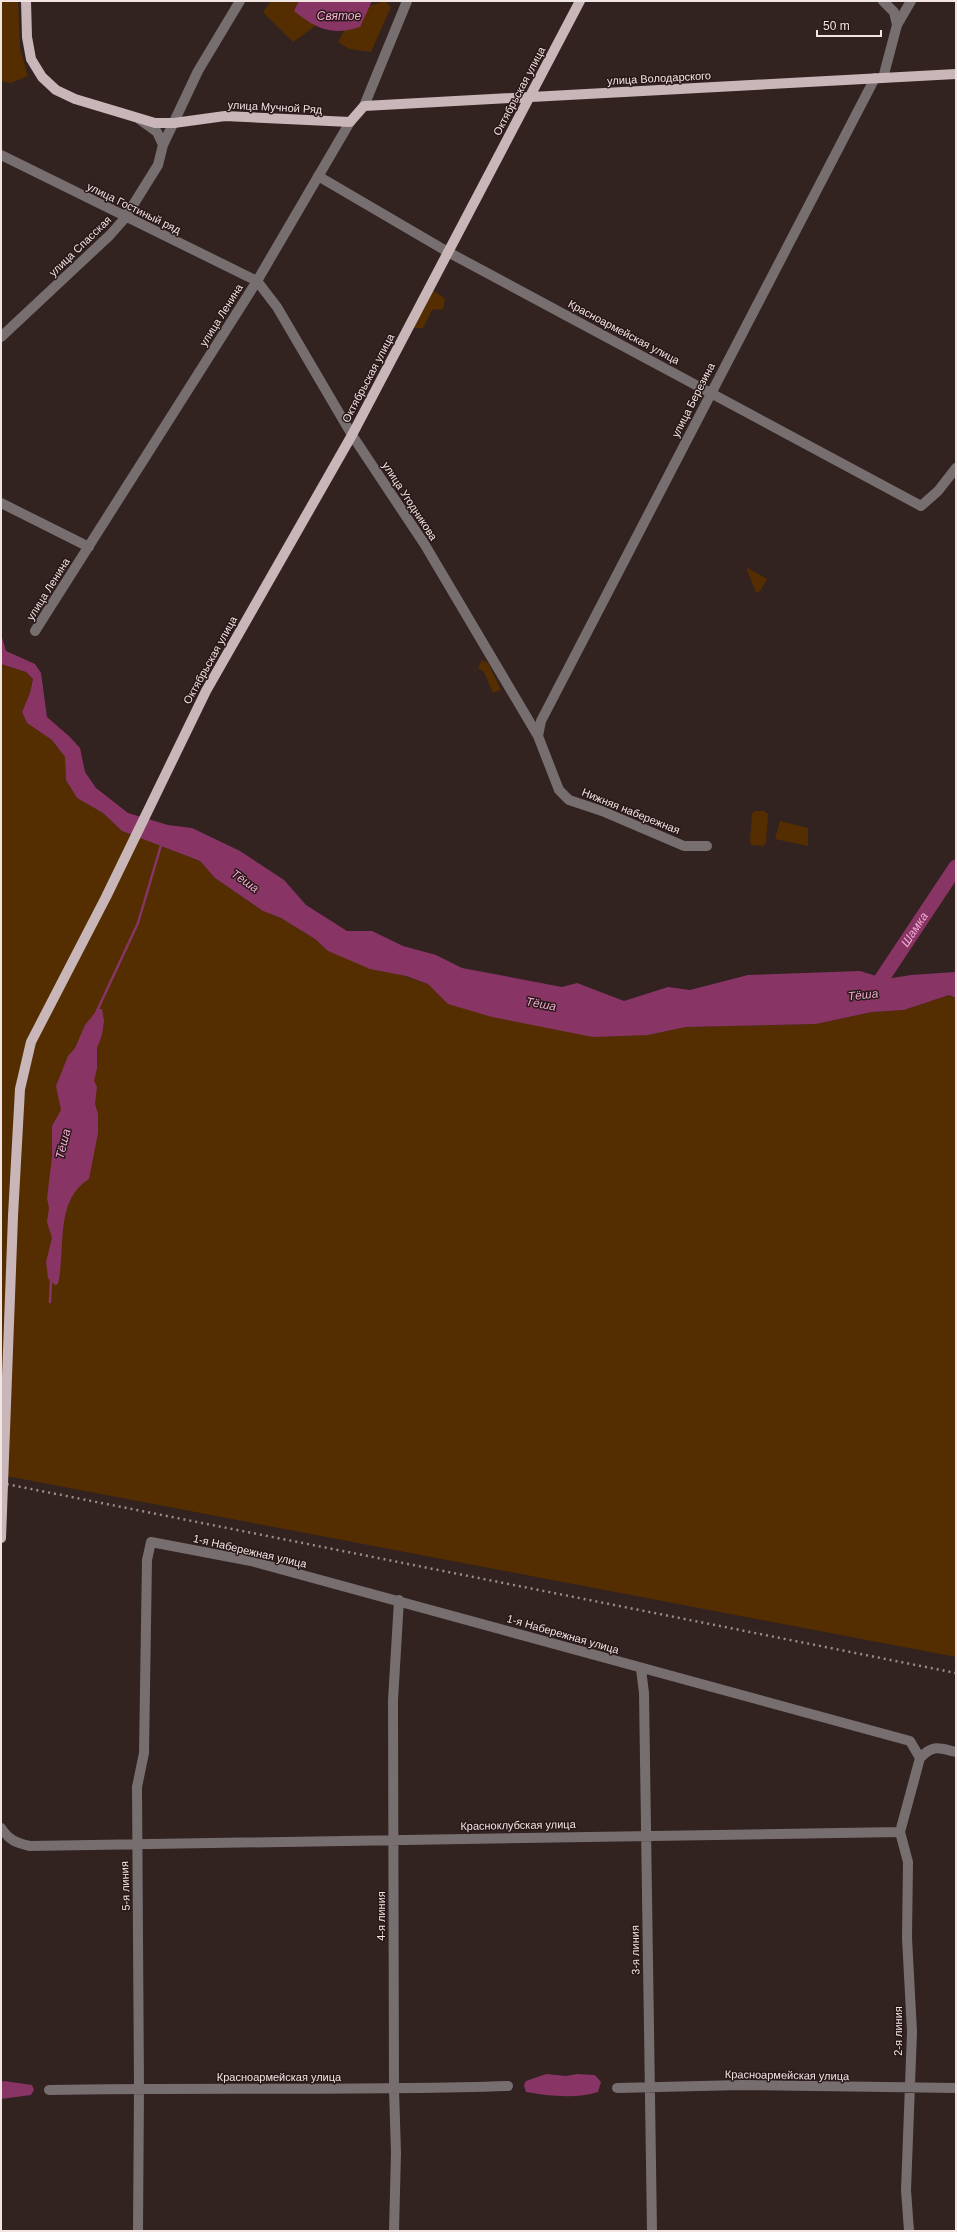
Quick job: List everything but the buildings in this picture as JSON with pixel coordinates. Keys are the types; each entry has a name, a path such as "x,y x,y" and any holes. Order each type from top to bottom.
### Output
{"main road":[{"name":"улица Мучной Ряд","path":"26,1 27,36 31,59 42,77 56,90 75,99 155,122 174,123 225,116 350,122"},
{"name":"Октябрьская улица","path":"1,1538 13,1216 20,1089 31,1042 106,897 170,762 210,684 352,435 580,1"},
{"name":"улица Володарского","path":"364,106 956,74"},
{"name":"улица Ленина","path":"350,122 364,106"}],"street":[{"name":"улица Спасская","path":"1,337 110,235 125,218 158,165 163,145 198,71 240,1"},
{"name":"улица Ленина","path":"364,106 407,1"},
{"path":"883,1 894,12 897,25"},
{"name":"улица Березина","path":"538,736 541,721 711,392 879,78 897,25 911,1"},
{"name":"улица Мучной Ряд","path":"128,114 144,122 157,132 163,145"},
{"name":"улица Ленина","path":"35,631 257,282 350,122"},
{"name":"улица Гостиный ряд","path":"1,155 125,218 257,282"},
{"name":"Красноармейская улица","path":"318,176 448,252 921,506 938,491 956,468"},
{"name":"улица Угодникова","path":"257,282 277,307 352,435 425,545 538,736"},
{"path":"1,502 89,547"},
{"name":"Нижняя набережная","path":"538,736 559,790 569,800 602,811 684,846 707,846"},
{"name":"1-я Набережная улица","path":"151,1542 251,1561 398,1600 641,1669 766,1700 910,1741 920,1758"},
{"name":"5-я линия","path":"138,2231 139,2088 136,1845 137,1787 144,1753 147,1560 151,1542"},
{"name":"4-я линия","path":"394,2231 396,2153 394,2089 393,1700 398,1600"},
{"name":"3-я линия","path":"641,1669 644,1693 652,2231"},
{"path":"900,1832 920,1758 927,1750 938,1747 956,1752"},
{"name":"Красноклубская улица","path":"1,1828 8,1838 18,1843 30,1846 900,1832"},
{"name":"2-я линия","path":"900,1832 908,1862 907,1938 912,2032 906,2190 909,2231"},
{"name":"Красноармейская улица","path":"617,2088 742,2085 956,2088"},
{"name":"Красноармейская улица","path":"49,2090 139,2088 394,2089 508,2086"}],"shaded area":[{"path":"1,1 18,1 20,48 28,76 11,83 1,81"},
{"path":"271,1 301,1 318,24 293,42 263,12"},
{"path":"385,1 391,7 371,52 349,49 338,42 346,27 363,8"},
{"path":"433,290 445,299 443,309 432,310 423,328 413,328"},
{"path":"746,567 767,579 760,591 756,593"},
{"path":"482,660 488,663 501,690 493,693 484,672 478,668"},
{"path":"1,664 26,672 33,679 30,693 22,712 27,723 52,740 65,757 66,780 77,798 103,813 122,831 200,861 215,878 263,911 281,918 315,939 328,951 428,984 448,1004 648,1035 686,1027 816,1024 872,1012 904,1010 949,995 956,998 956,1657 1,1475"},
{"path":"755,811 764,811 768,814 766,843 763,846 751,845 750,842 752,814"},
{"path":"780,821 808,828 808,846 775,839"}],"water":[{"name":"Святое","path":"299,1 372,1 360,27 350,30 332,31 317,26 294,11"},
{"path":"1,634 6,651 35,664 41,673 47,717 80,748 85,772 96,788 128,813 168,825 192,828 240,851 284,880 306,905 347,931 372,931 403,946 436,955 462,968 562,987 577,983 624,1001 668,987 690,990 748,975 860,971 886,979 911,975 956,972 956,998 949,995 904,1010 872,1012 816,1024 686,1027 648,1035 593,1037 492,1017 448,1004 428,984 406,976 370,969 328,951 315,939 281,918 263,911 215,878 200,861 122,831 103,813 77,798 66,780 65,757 52,740 27,723 22,712 30,693 33,679 26,672 1,664"},
{"path":"98,1009 102,1009 104,1021 102,1035 97,1048 97,1068 94,1081 97,1087 95,1104 98,1114 98,1133 89,1179 78,1188 71,1199 66,1212 63,1227 60,1271 58,1284 55,1285 48,1278 46,1262 52,1238 47,1222 49,1208 47,1198 52,1157 52,1126 61,1110 56,1086 68,1056 75,1048 85,1025"},
{"path":"546,2074 566,2076 577,2074 595,2075 601,2082 598,2092 581,2096 553,2096 526,2092 524,2085 526,2081"},
{"path":"4,2081 32,2085 34,2090 31,2095 1,2099 1,2082"}],"waterway":[{"name":"Тёша","path":"96,1013 138,923 162,842"},
{"name":"Шамка","path":"873,992 956,867"},
{"name":"Тёша","path":"50,1302 51,1280"}],"railway":[{"path":"1,1483 956,1673"}]}
